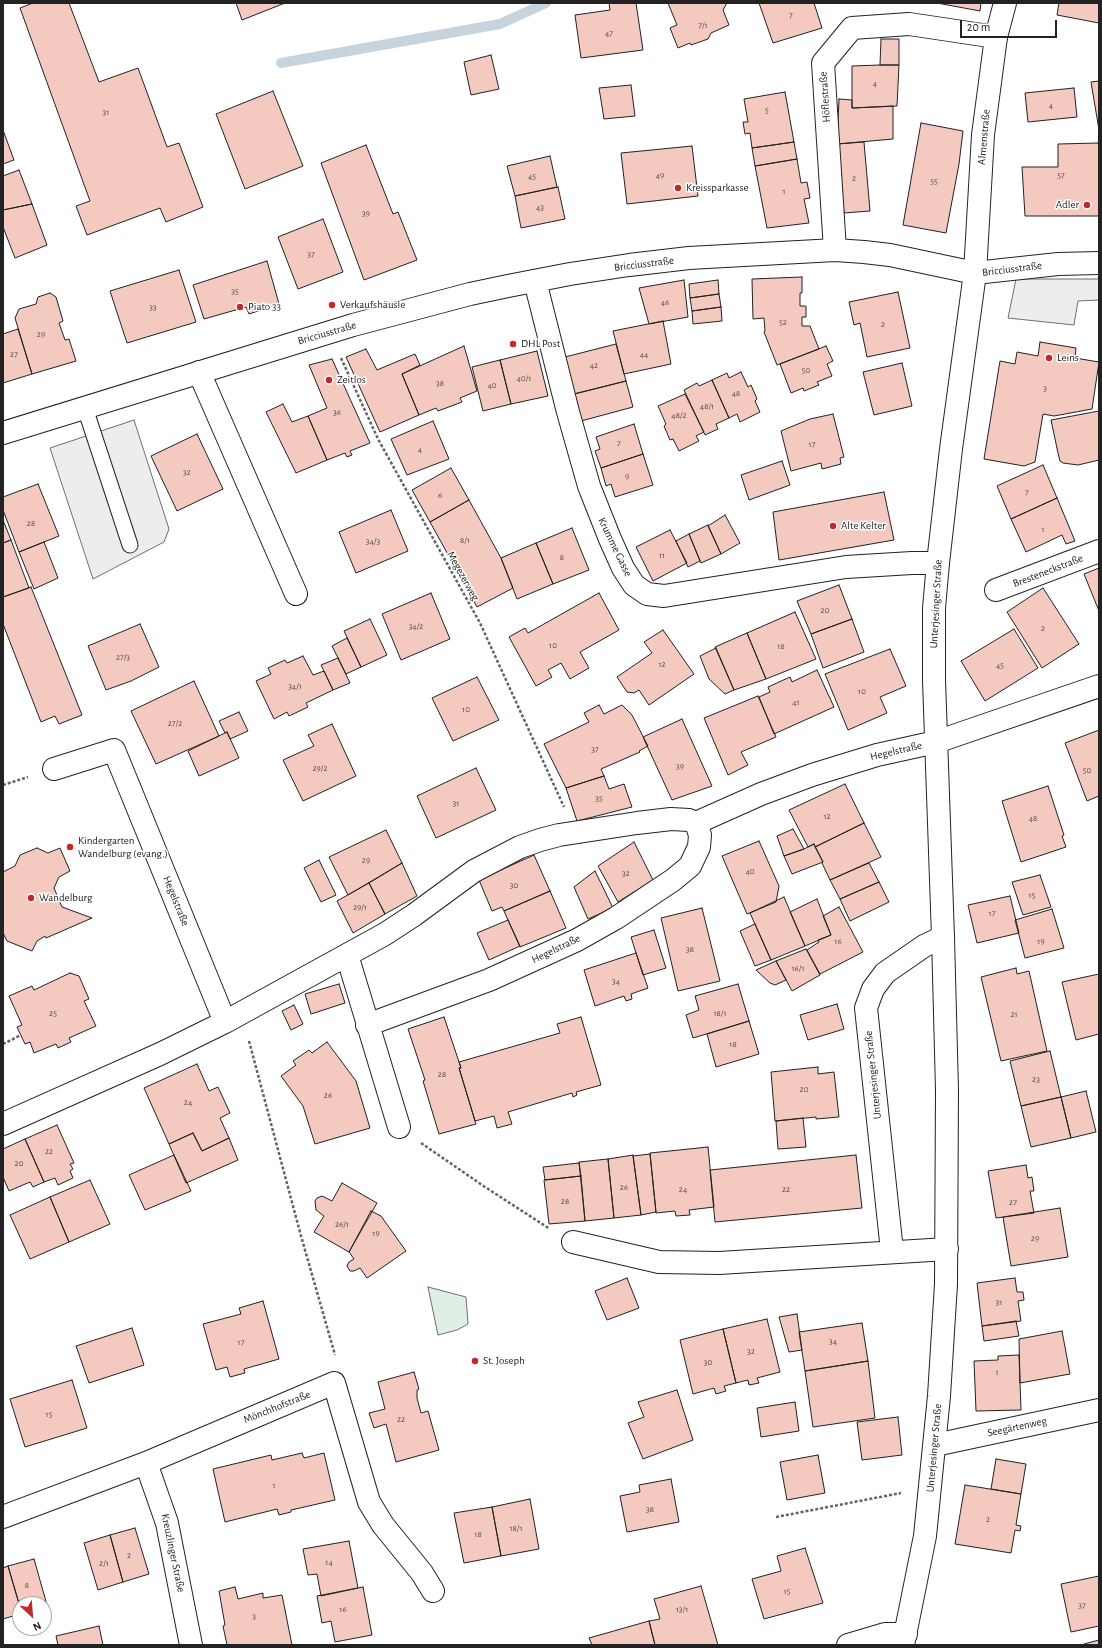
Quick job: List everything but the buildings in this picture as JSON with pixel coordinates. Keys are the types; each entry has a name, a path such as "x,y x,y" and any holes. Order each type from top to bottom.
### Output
{"street":[{"name":"Almenstraße","path":"975,273 984,135 996,37 1005,3"},
{"name":"Höflestraße","path":"835,250 823,63 852,28 909,24 996,37"},
{"name":"Bricciusstraße","path":"3,433 329,332 470,294 629,265 689,258 835,250 890,255 975,273 1058,264 1099,264"},
{"name":"Unterjesinger Straße","path":"905,1640 925,1536 931,1487 945,1318 947,1249 947,1090 936,742 934,608 951,449 975,273"},
{"name":"Krumme Gasse","path":"535,281 568,412 589,486 623,568 634,585 647,594 664,596 846,567 938,563"},
{"path":"199,372 296,594"},
{"name":"Bresteneckstraße","path":"996,590 1099,551"},
{"name":"Hegelstraße","path":"367,1025 496,977 577,940 622,914 690,866 699,847 700,835 696,823 761,794 812,775 877,755 936,742 1099,686"},
{"name":"Hegelstraße","path":"54,769 114,750 233,1017"},
{"path":"3,1124 160,1054 233,1017 385,934 414,915 474,871 499,857 540,840 575,833 671,818 689,820 696,823"},
{"name":"Unterjesinger Straße","path":"892,1251 866,1008 873,989 885,973 924,946 943,937"},
{"path":"347,955 399,1127"},
{"path":"573,1242 659,1262 719,1263 892,1251 947,1249"},
{"path":"334,1383 370,1502 383,1525 422,1573 433,1591"},
{"name":"Mönchhofstraße","path":"3,1517 146,1463 334,1383"},
{"name":"Seegärtenweg","path":"935,1445 1099,1410"},
{"name":"Kreuzlinger Straße","path":"146,1463 167,1523 191,1645"},
{"path":"848,1645 885,1634 905,1640"}],"lane":[{"path":"85,408 130,545"}],"path":[{"name":"Megezerweg","path":"329,332 378,439 480,623 575,833"},
{"path":"233,1017 302,1236 337,1360 334,1383"},
{"path":"3,1044 21,1035"},
{"path":"399,1127 503,1199 573,1242"},
{"path":"776,1517 931,1487"}],"green space":[{"path":"428,1287 466,1297 468,1324 457,1330 438,1335"}],"shaded area":[{"path":"1016,279 1099,279 1099,300 1078,301 1074,325 1008,318"},
{"path":"134,420 169,529 164,542 93,579 50,448"}],"waterway":[{"path":"281,63 500,24 546,3"}],"place":[{"name":"Kreissparkasse","path":"678,188"},
{"name":"Adler","path":"1087,205"},
{"name":"Verkaufshäusle","path":"332,305"},
{"name":"Piato 33","path":"240,307"},
{"name":"DHL Post","path":"513,344"},
{"name":"Leins","path":"1049,358"},
{"name":"Zeitlos","path":"329,380"},
{"name":"Alte Kelter","path":"833,526"},
{"name":"Kindergarten Wandelburg (evang.)","path":"70,847"},
{"name":"Wandelburg","path":"31,898"},
{"name":"St. Joseph","path":"475,1361"}]}
